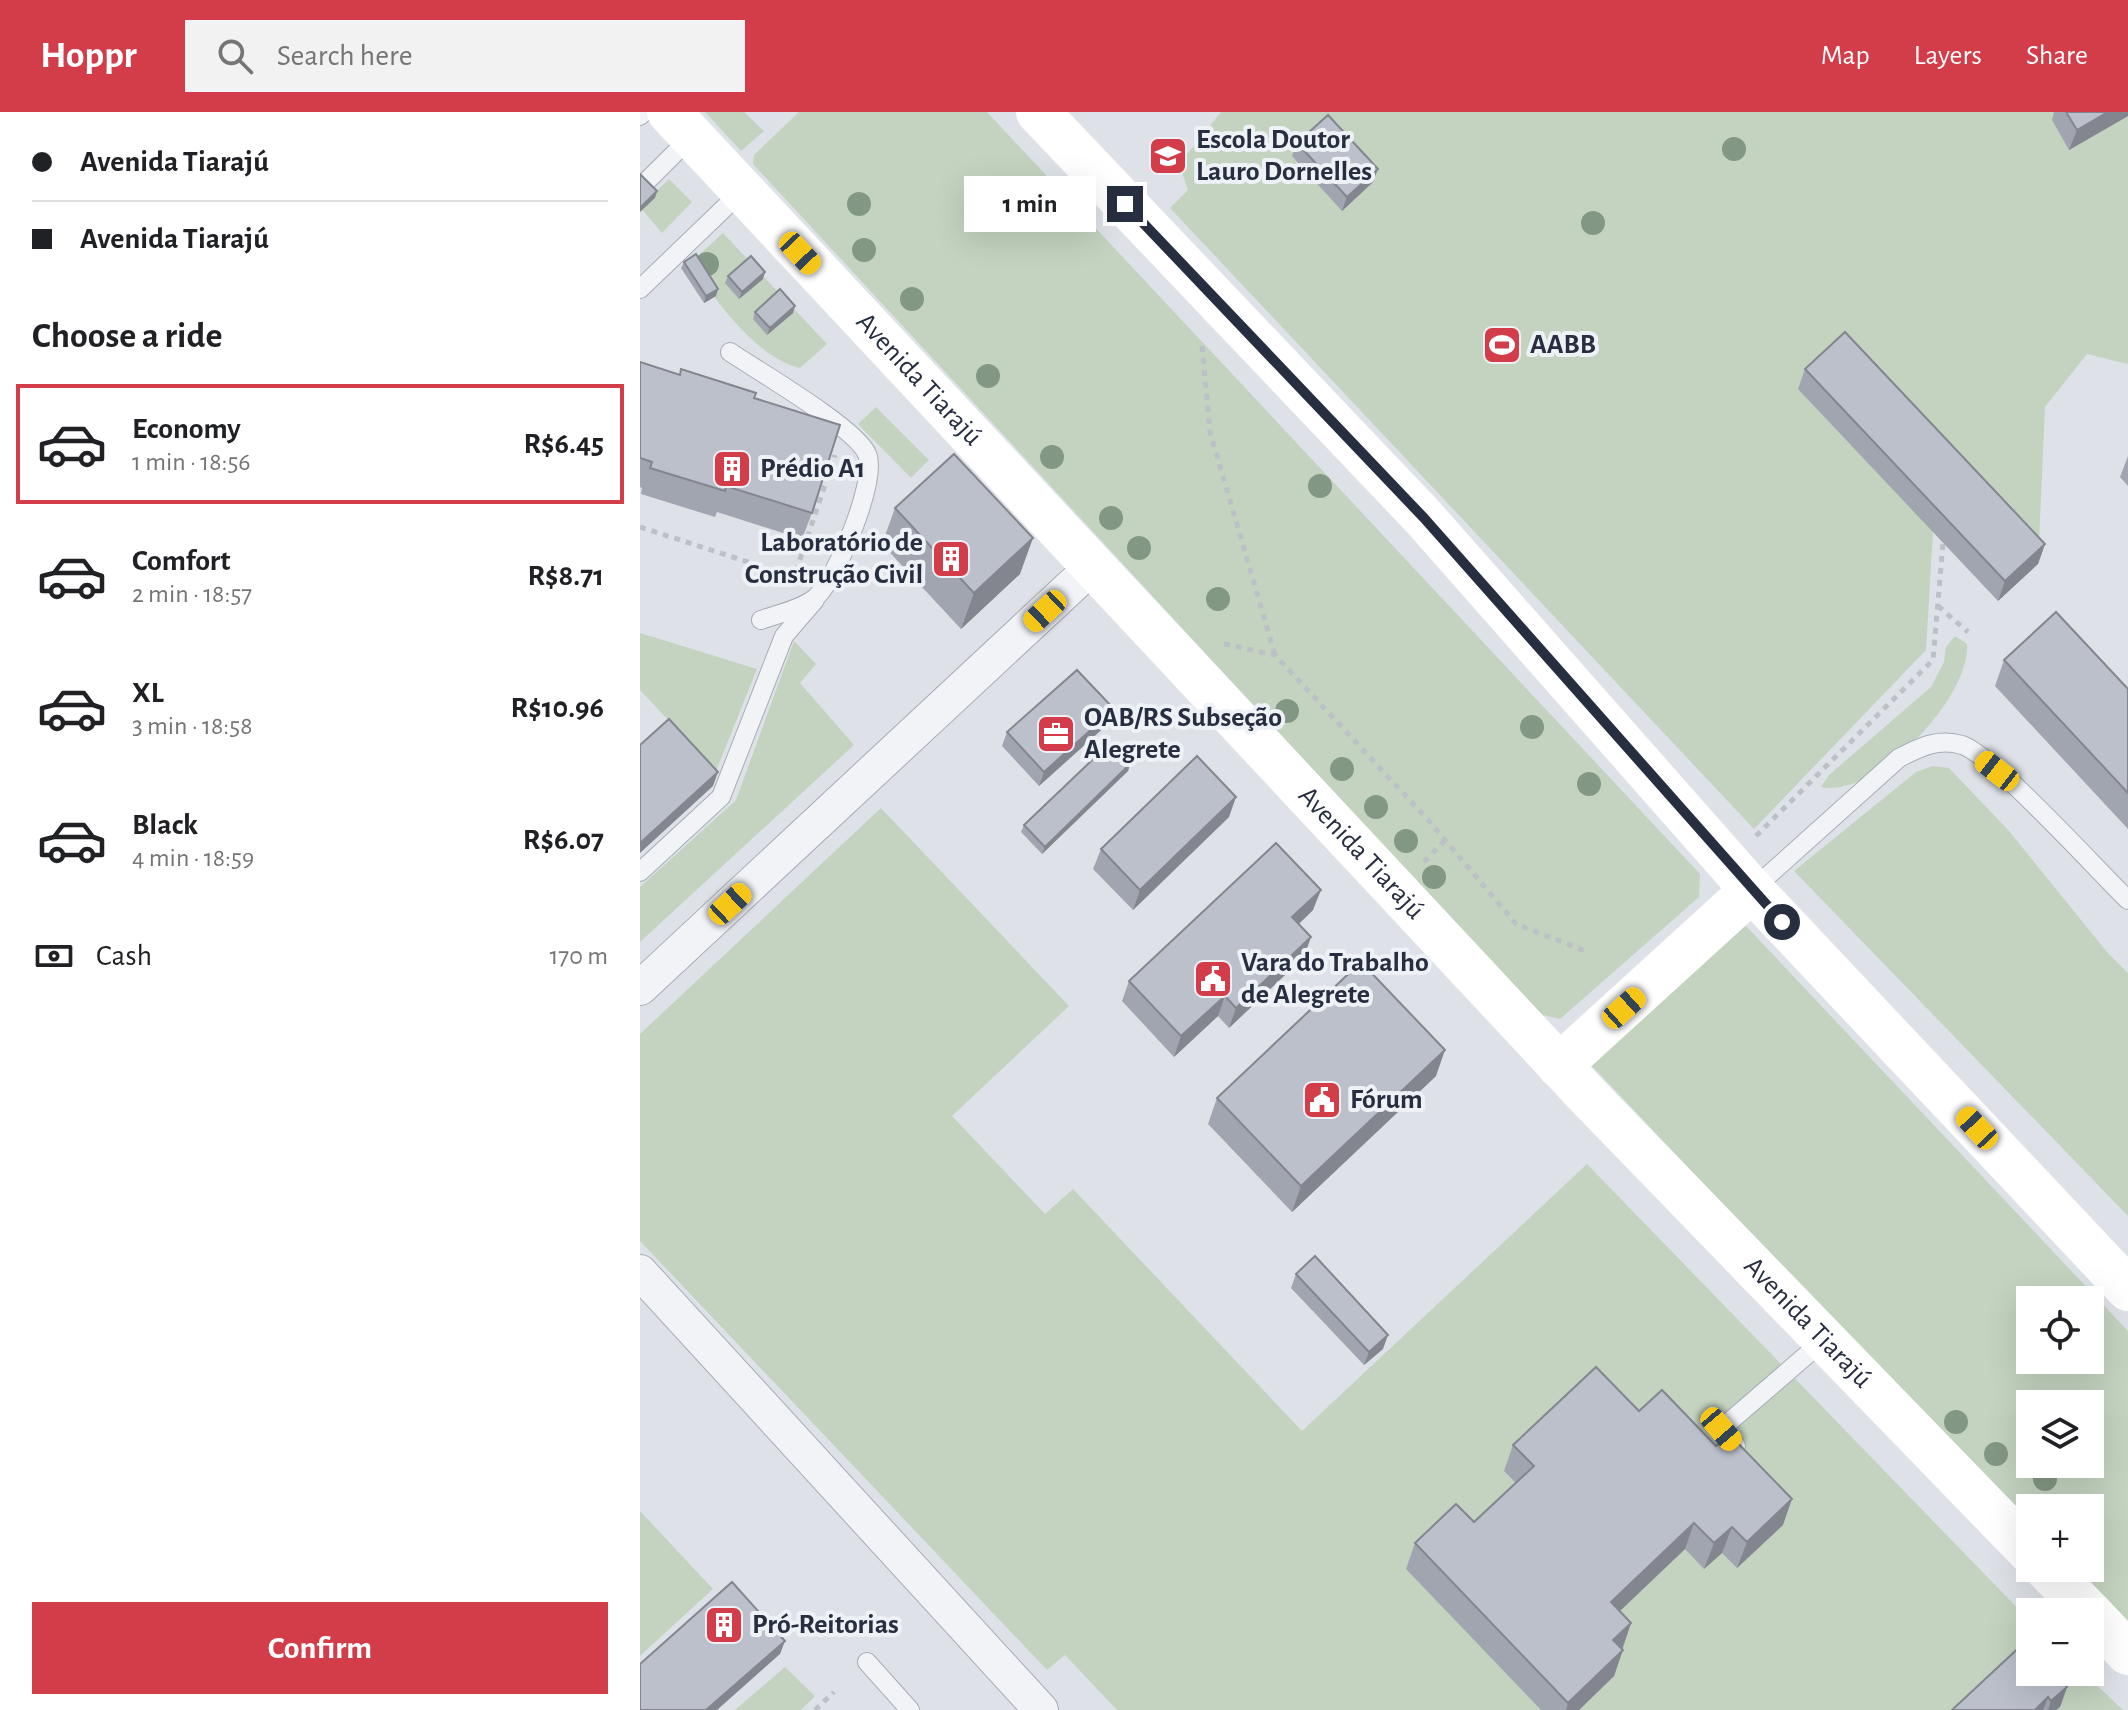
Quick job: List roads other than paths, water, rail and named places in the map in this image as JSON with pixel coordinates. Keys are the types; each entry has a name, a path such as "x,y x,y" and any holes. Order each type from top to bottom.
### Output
{"main road":[{"path":"1038,112 1424,518 1752,890 2128,1289"},
{"name":"Avenida Tiarajú","path":"680,124 1559,1066 2016,1538"},
{"path":"1559,1066 1752,890"},
{"path":"2059,1582 2075,1598"},
{"path":"2104,1628 2128,1653"}],"street":[{"path":"640,988 1092,567"},
{"path":"640,1272 1041,1710"}],"lane":[{"path":"640,188 680,124"},
{"path":"640,289 742,191"},
{"path":"640,872 721,797 784,636 837,567 870,474 867,453 848,432 730,352"},
{"path":"761,620 816,598"},
{"path":"1752,890 1899,758 1921,746 1941,742 1965,746 1997,771 2128,900"},
{"path":"1736,1446 1721,1429 1824,1340"},
{"path":"867,1662 910,1710"}],"place":[{"name":"Escola Doutor Lauro Dornelles","path":"1168,156"},
{"name":"AABB","path":"1502,345"},
{"name":"Prédio A1","path":"732,469"},
{"name":"Laboratório de Construção Civil","path":"951,559"},
{"name":"OAB/RS Subseção Alegrete","path":"1056,734"},
{"name":"Vara do Trabalho de Alegrete","path":"1213,979"},
{"name":"Fórum","path":"1322,1100"},
{"name":"Pró-Reitorias","path":"724,1625"}]}
